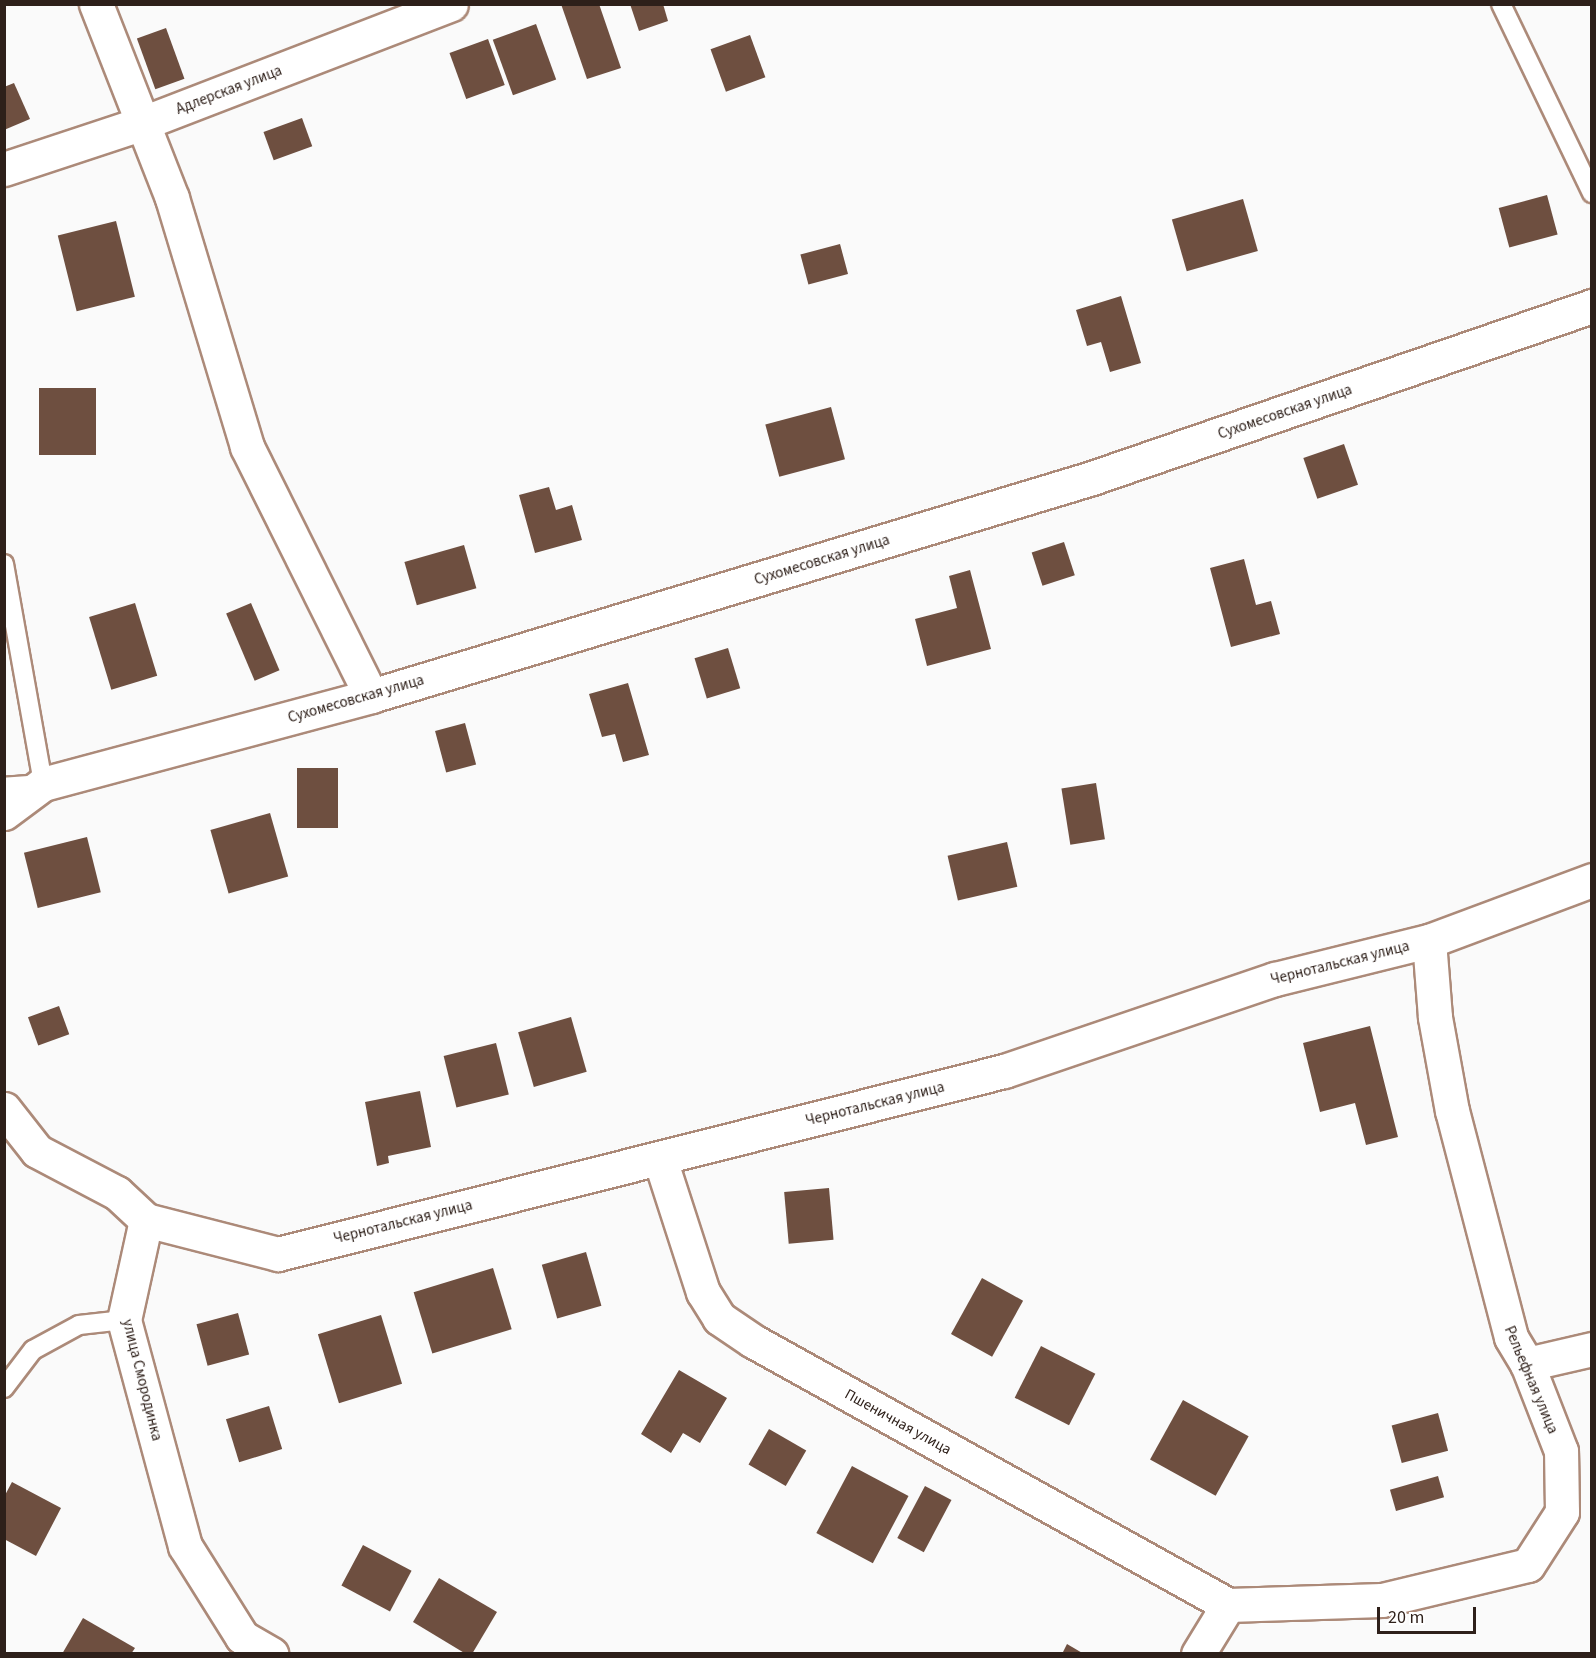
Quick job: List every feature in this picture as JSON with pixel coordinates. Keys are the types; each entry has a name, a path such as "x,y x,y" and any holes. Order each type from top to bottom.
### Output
{"street":[{"path":"96,4 172,198 247,447 371,696"},
{"name":"Адлерская улица","path":"4,170 143,123 451,4"},
{"name":"Сухомесовская улица","path":"43,784 371,696 1092,478 1592,306"},
{"path":"4,813 43,784"},
{"name":"Чернотальская улица","path":"146,1220 279,1254 1004,1071 1275,979 1429,940 1592,880"},
{"name":"Рельефная улица","path":"1228,1605 1382,1600 1528,1565 1562,1512 1561,1451 1527,1364 1511,1337 1452,1111 1435,1017 1429,940"},
{"path":"4,1109 37,1151 117,1193 146,1220"},
{"name":"Пшеничная улица","path":"660,1159 703,1292 719,1318 753,1341 1228,1605"},
{"name":"улица Смородинка","path":"146,1220 124,1320 185,1546 242,1637 271,1653"},
{"path":"1527,1364 1592,1349"},
{"path":"1198,1653 1228,1605"}],"lane":[{"path":"1501,4 1592,193"},
{"path":"4,564 43,784 4,787"},
{"path":"4,1388 33,1350 79,1325 124,1320"}],"building":[{"path":"561,4 599,4 621,68 587,79"},
{"path":"630,4 663,4 668,21 639,31"},
{"path":"536,24 556,79 513,95 493,40"},
{"path":"166,28 184,79 155,89 137,39"},
{"path":"750,35 765,77 726,92 711,49"},
{"path":"488,39 505,85 466,99 449,53"},
{"path":"14,83 30,119 4,130 4,87"},
{"path":"302,118 312,146 274,160 263,132"},
{"path":"1547,195 1558,235 1509,248 1499,208"},
{"path":"1243,199 1258,251 1187,271 1172,219"},
{"path":"116,221 135,297 77,311 58,236"},
{"path":"840,244 848,274 808,285 800,255"},
{"path":"1121,296 1141,363 1110,372 1101,342 1087,346 1076,310"},
{"path":"39,388 96,388 96,455 39,455"},
{"path":"831,407 845,459 779,477 765,425"},
{"path":"1344,444 1358,485 1317,499 1303,458"},
{"path":"549,487 556,510 572,505 582,540 535,553 519,495"},
{"path":"1064,542 1075,575 1042,586 1032,553"},
{"path":"464,545 476,588 417,605 404,562"},
{"path":"1244,559 1256,605 1271,601 1280,634 1231,647 1210,568"},
{"path":"970,570 991,649 927,666 915,619 957,608 949,576"},
{"path":"135,603 157,676 111,690 89,617"},
{"path":"251,603 280,670 255,681 226,614"},
{"path":"728,648 740,688 707,698 695,658"},
{"path":"628,683 649,755 623,762 615,734 602,737 589,694"},
{"path":"465,723 476,765 446,773 435,731"},
{"path":"297,768 338,768 338,828 297,828"},
{"path":"1096,783 1105,839 1070,845 1061,788"},
{"path":"270,813 288,876 229,894 210,830"},
{"path":"87,837 101,892 38,908 24,853"},
{"path":"1007,842 1017,887 958,901 948,856"},
{"path":"59,1006 69,1034 38,1045 28,1017"},
{"path":"571,1017 587,1072 534,1087 518,1032"},
{"path":"1370,1026 1398,1137 1366,1145 1355,1103 1320,1112 1303,1043"},
{"path":"496,1043 509,1094 456,1107 444,1056"},
{"path":"420,1091 431,1147 388,1156 389,1163 377,1166 365,1102"},
{"path":"829,1188 834,1240 789,1244 784,1192"},
{"path":"586,1252 601,1306 557,1319 542,1265"},
{"path":"493,1268 512,1329 432,1353 414,1292"},
{"path":"982,1278 1023,1301 992,1357 951,1334"},
{"path":"238,1313 249,1355 208,1366 196,1324"},
{"path":"381,1315 402,1384 339,1403 318,1334"},
{"path":"1041,1346 1095,1374 1069,1425 1015,1398"},
{"path":"679,1370 727,1398 700,1443 683,1433 671,1453 641,1434"},
{"path":"1183,1400 1249,1436 1216,1496 1150,1459"},
{"path":"269,1406 282,1449 239,1462 226,1419"},
{"path":"1438,1413 1448,1451 1402,1463 1392,1425"},
{"path":"769,1429 806,1450 786,1486 748,1465"},
{"path":"852,1466 909,1496 873,1563 816,1533"},
{"path":"1438,1476 1444,1497 1396,1511 1390,1490"},
{"path":"12,1482 61,1508 36,1556 4,1539 4,1497"},
{"path":"925,1486 951,1500 924,1552 897,1538"},
{"path":"363,1545 412,1571 390,1611 341,1586"},
{"path":"439,1578 497,1612 472,1654 466,1654 413,1622"},
{"path":"83,1618 135,1648 131,1654 62,1654"},
{"path":"1067,1644 1084,1654 1062,1654"}]}
